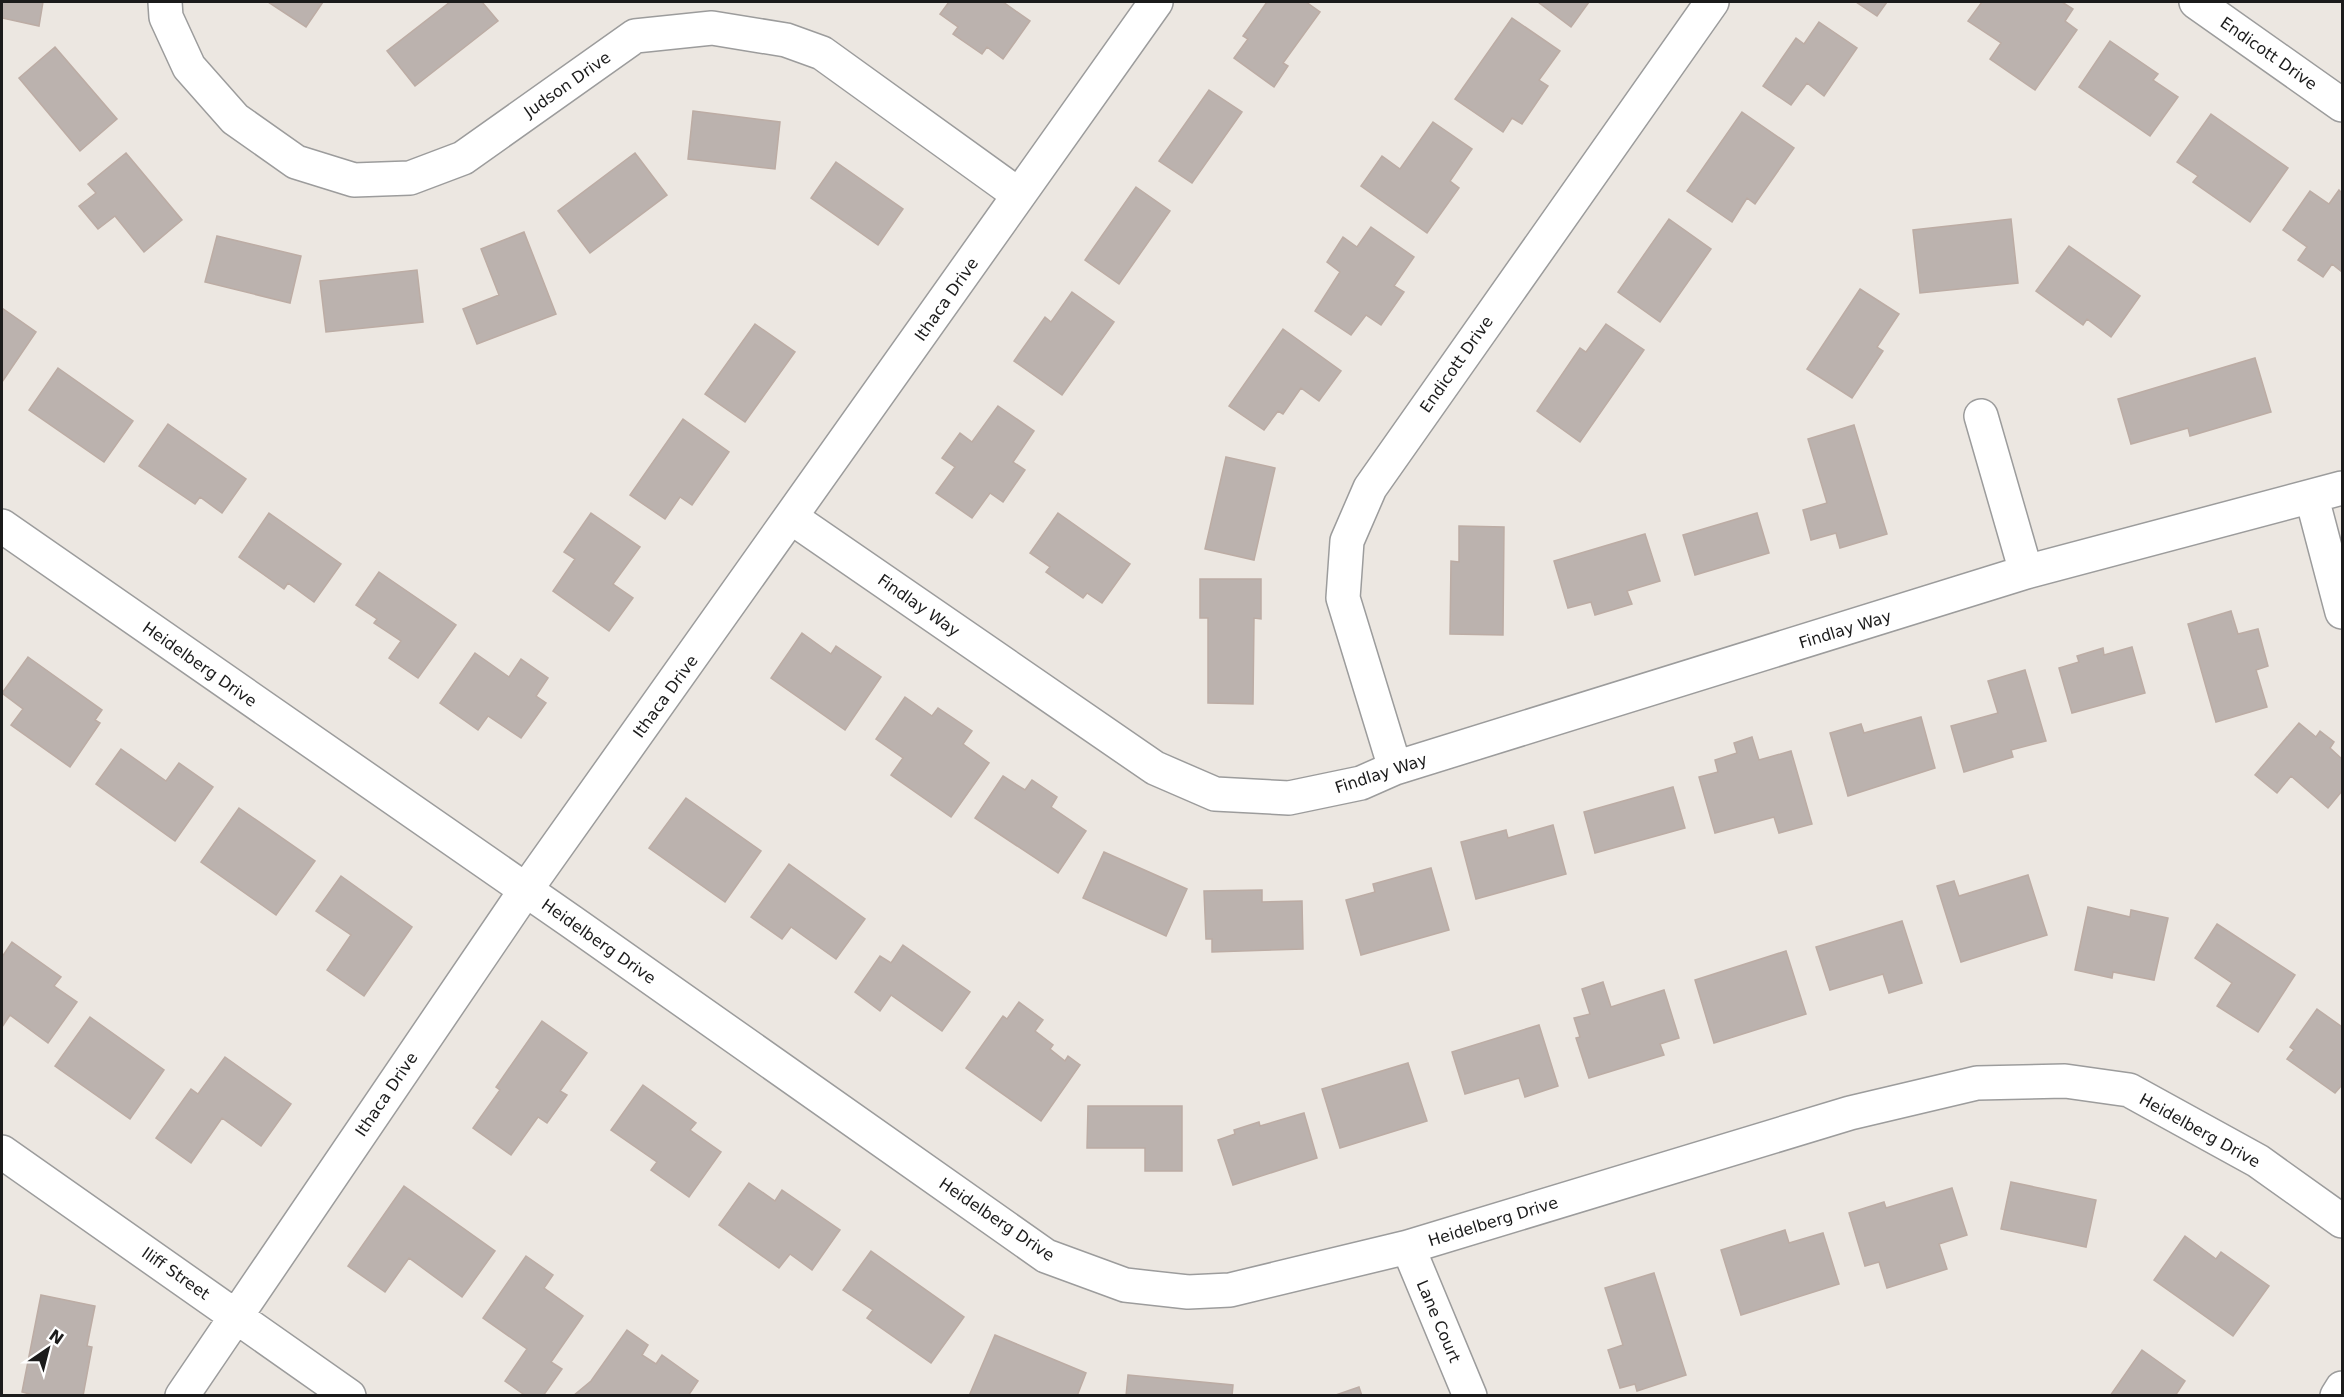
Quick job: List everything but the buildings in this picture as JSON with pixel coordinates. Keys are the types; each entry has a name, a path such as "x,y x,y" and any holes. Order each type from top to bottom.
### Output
{"street":[{"name":"Judson Drive","path":"165,2 166,17 189,67 235,119 296,162 354,180 410,178 463,158 635,36 712,28 786,40 822,53 1019,195"},
{"name":"Ithaca Drive","path":"182,1395 525,891 792,518 1156,2"},
{"name":"Endicott Drive","path":"1395,768 1343,598 1347,541 1370,488 1712,2"},
{"name":"Endicott Drive","path":"2196,2 2343,105"},
{"path":"1981,416 2026,572"},
{"name":"Findlay Way","path":"792,518 1155,768 1215,794 1289,798 1361,783 1395,768 2026,572 2327,493"},
{"path":"2327,493 2343,612"},
{"name":"Heidelberg Drive","path":"2,526 1046,1256 1125,1285 1188,1292 1230,1290 1408,1247 1850,1113 1977,1083 2065,1081 2129,1090 2258,1161 2343,1221"},
{"name":"Iliff Street","path":"2,1152 349,1395"},
{"name":"Lane Court","path":"1408,1247 1470,1395"},
{"path":"2337,1395 2343,1388"}]}
